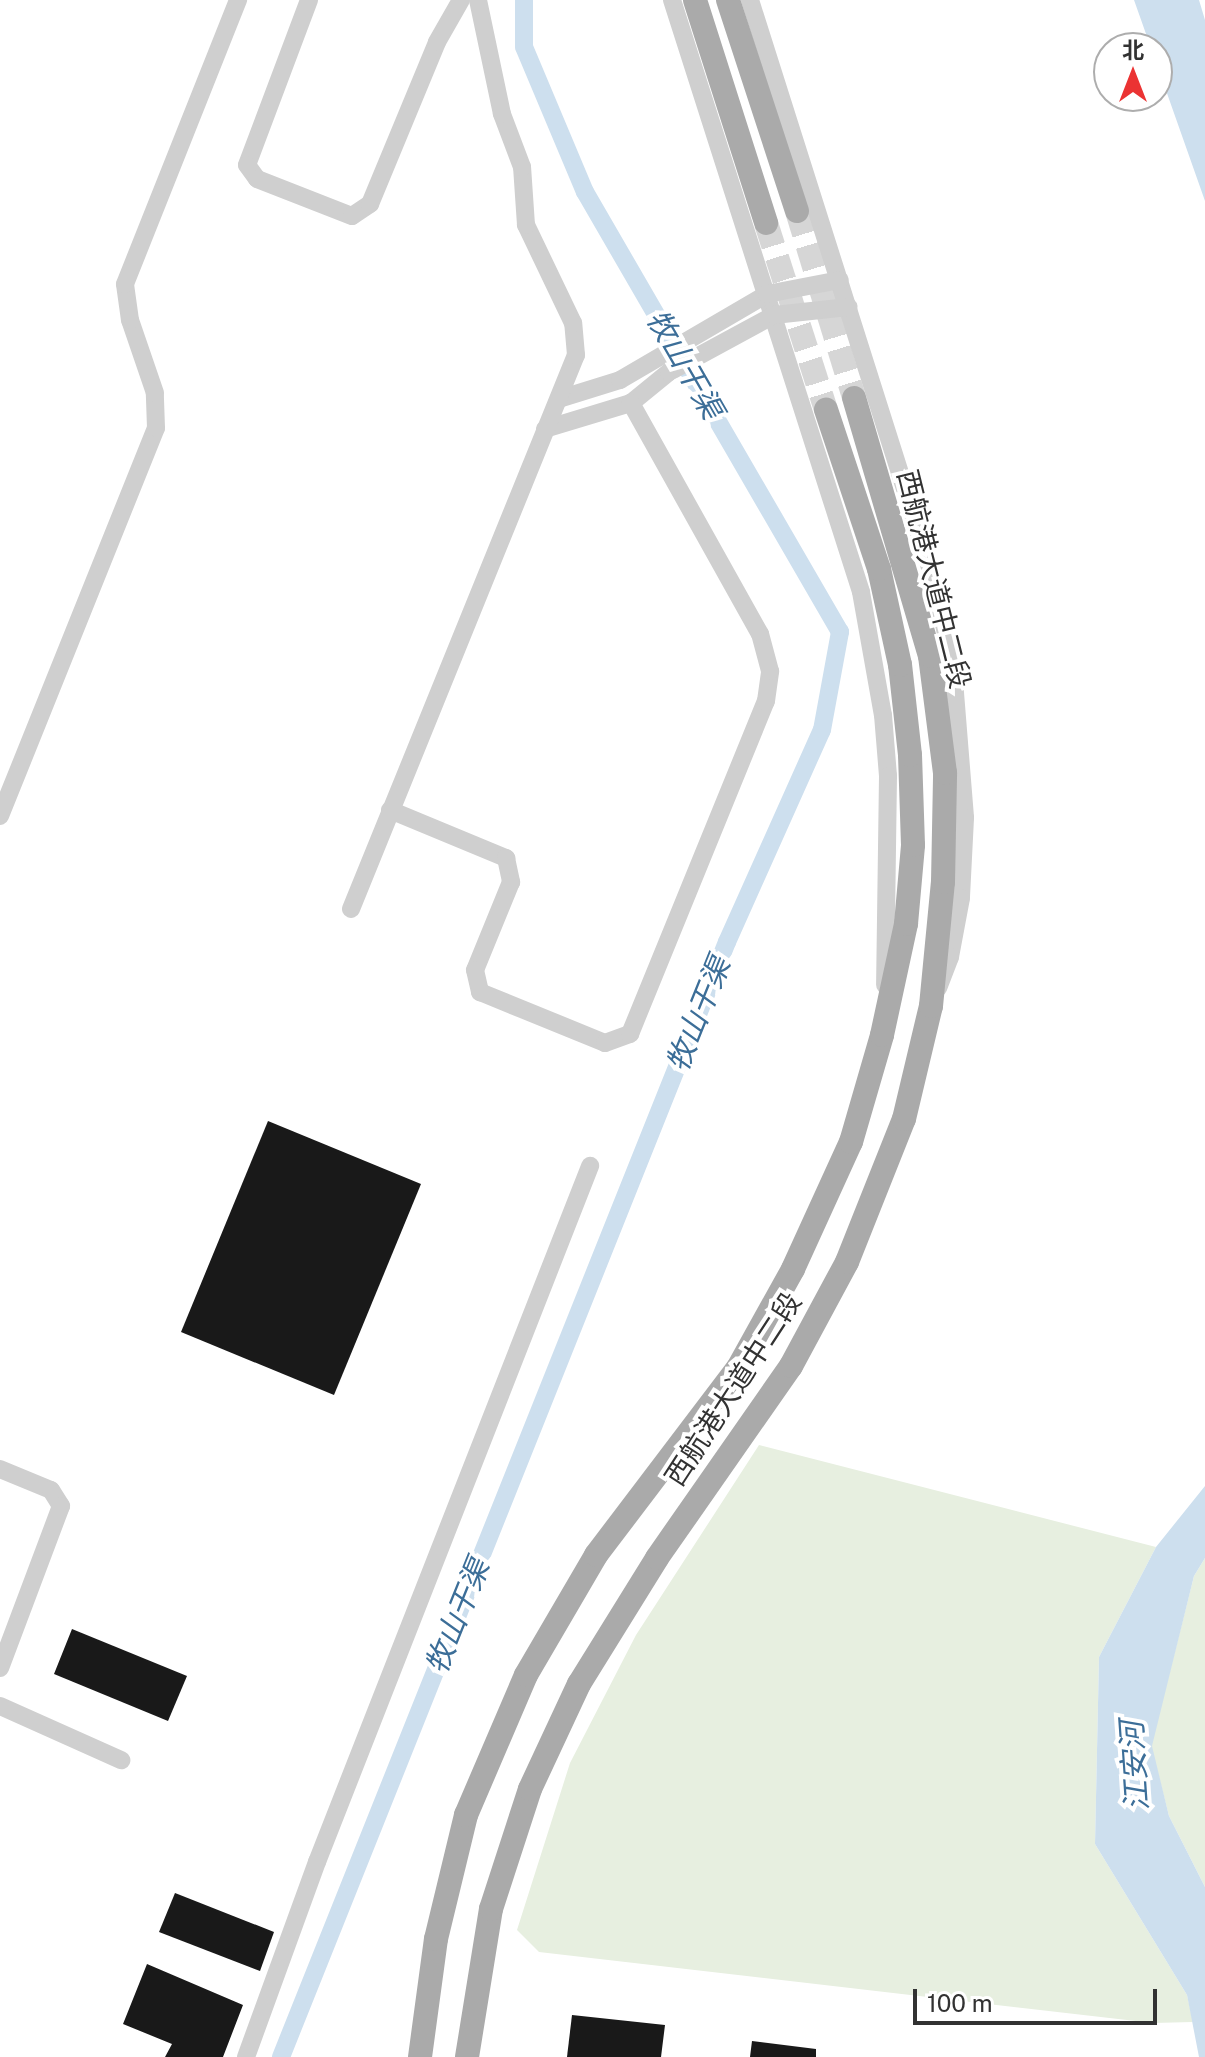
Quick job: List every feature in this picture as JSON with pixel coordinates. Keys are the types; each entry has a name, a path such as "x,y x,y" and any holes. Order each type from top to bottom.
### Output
{"main road":[{"path":"695,0 766,223"},
{"path":"728,0 797,211"},
{"name":"西航港大道中二段","path":"467,2057 491,1909 530,1789 579,1684 657,1558 791,1366 847,1262 904,1119 931,1006 943,882 945,773 930,656 854,398"},
{"name":"西航港大道中二段","path":"420,2057 436,1939 466,1815 526,1675 596,1555 738,1368 793,1269 851,1142 885,1021 906,924 913,845 910,755 900,665 879,569 826,410"}],"street":[{"path":"0,816 156,428 155,393 130,320 125,284 238,0"},
{"path":"309,0 247,165 257,179 352,216 370,204 437,42 461,0"},
{"path":"351,909 576,355 575,331 526,225 520,157 502,114 478,0"},
{"path":"672,0 861,592 874,653 888,776 885,1021"},
{"path":"750,0 937,590 963,752 961,898 950,957 931,1006"},
{"path":"545,429 631,403 664,364 700,333 767,294 840,280"},
{"path":"559,399 711,349 774,315 849,307"},
{"path":"390,810 506,858 511,882 475,970 480,992 605,1043 630,1034 766,701 770,671 760,634 631,403"},
{"path":"246,2057 317,1862 590,1166"},
{"path":"0,1469 51,1490 61,1513 0,1668"},
{"path":"0,1706 121,1760"}],"green space":[{"path":"759,1445 1156,1547 1099,1657 1095,1844 1187,1995 1193,2022 1153,2023 539,1952 517,1930 570,1763 636,1635"},
{"path":"1205,1558 1205,1887 1169,1816 1151,1746 1194,1576"}],"water":[{"path":"1134,0 1199,0 1205,20 1205,201 1173,110 1173,32 1145,32"},
{"name":"江安河","path":"1205,1486 1205,1558 1194,1576 1152,1746 1169,1816 1205,1887 1205,2057 1199,2057 1187,1995 1095,1844 1099,1657 1156,1547"}],"building":[{"path":"268,1121 421,1184 334,1395 181,1332"},
{"path":"72,1629 187,1676 168,1721 54,1674"},
{"path":"175,1893 274,1932 260,1971 159,1932"},
{"path":"147,1964 243,2005 223,2057 165,2057 172,2044 123,2024"},
{"path":"572,2015 665,2025 661,2057 567,2057"},
{"path":"752,2041 816,2049 816,2057 750,2057"}],"waterway":[{"name":"牧山干渠","path":"281,2057 727,942 822,730 840,632 585,192 524,47 524,0"}],"tunnel":[{"path":"797,211 854,398"},
{"path":"766,223 826,410"}]}
